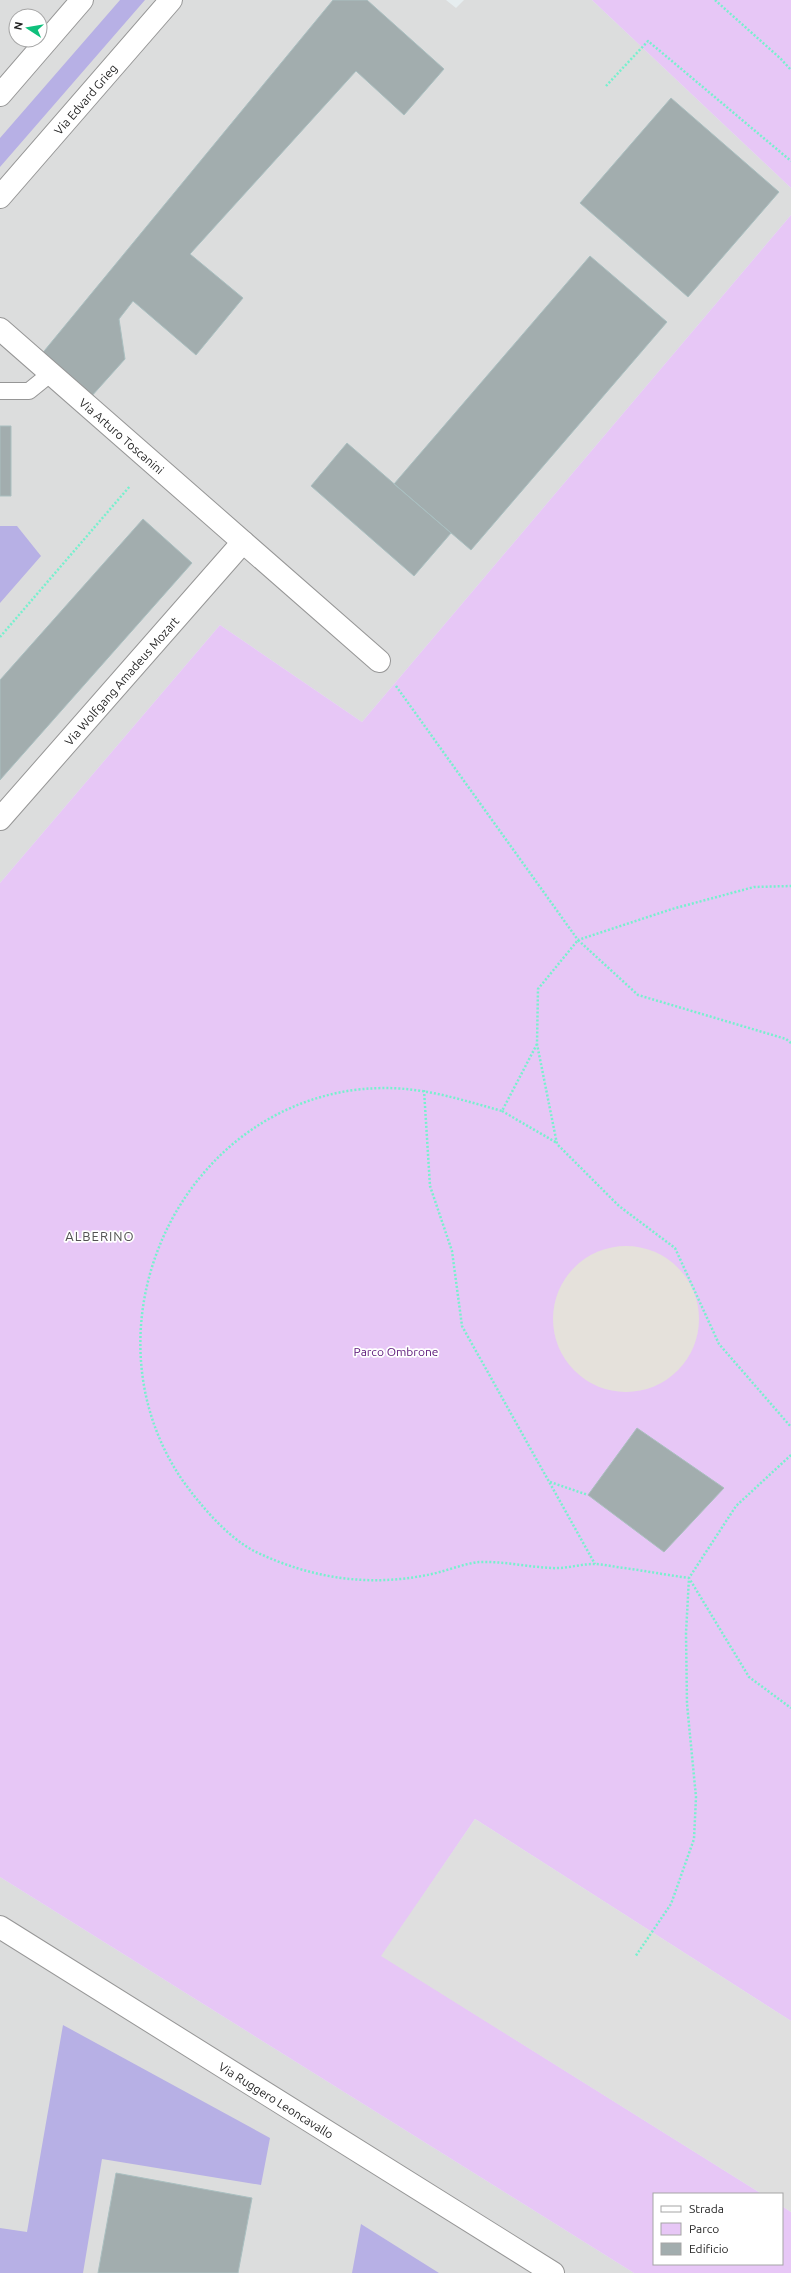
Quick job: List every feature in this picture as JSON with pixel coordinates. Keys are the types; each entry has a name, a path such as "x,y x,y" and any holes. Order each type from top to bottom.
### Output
{"street":[{"path":"0,95 82,0"},
{"name":"Via Edvard Grieg","path":"0,197 171,0"},
{"name":"Via Arturo Toscanini","path":"0,328 50,374 152,461 379,661"},
{"name":"Via Wolfgang Amadeus Mozart","path":"0,819 243,542"},
{"name":"Via Ruggero Leoncavallo","path":"0,1927 345,2145 553,2273"}],"lane":[{"path":"0,391 29,391 50,374"}],"path":[{"path":"715,0 782,59 791,70"},
{"path":"606,86 648,41 791,161"},
{"path":"0,637 152,461"},
{"path":"379,661 578,940 638,995 711,1015 786,1039 791,1043"},
{"path":"557,1144 537,1044 538,989 578,940 672,909 754,887 791,886"},
{"path":"502,1111 537,1044"},
{"path":"689,1578 595,1564 555,1568 479,1562 427,1575 384,1581 318,1575 254,1551 223,1527 196,1499 174,1468 158,1433 146,1395 140,1357 140,1318 147,1280 159,1243 175,1210 197,1180 221,1154 250,1131 282,1112 316,1099 352,1091 388,1087 424,1090 502,1111 557,1144 619,1206 675,1248 719,1344 791,1427"},
{"path":"424,1090 430,1186 452,1251 462,1326 595,1564"},
{"path":"635,1957 671,1904 694,1839 696,1797 687,1704 686,1632 689,1578 736,1506 791,1455"},
{"path":"550,1482 588,1495"},
{"path":"689,1578 749,1677 791,1708"}],"shaded area":[{"path":"0,0 446,0 456,8 464,0 592,0 791,188 791,215 362,722 220,625 0,883"},
{"path":"120,0 145,0 0,167 0,138"},
{"path":"0,526 17,526 41,556 0,603"},
{"path":"619,1246 633,1246 654,1251 667,1258 678,1267 687,1278 694,1291 698,1305 698,1333 694,1347 687,1360 678,1371 667,1380 654,1387 633,1392 619,1392 598,1387 585,1380 569,1365 558,1347 553,1326 553,1312 558,1291 565,1278 580,1262 598,1251"},
{"path":"475,1819 791,2021 791,2212 783,2207 783,2193 760,2193 381,1956"},
{"path":"0,1877 634,2273 0,2273"},
{"path":"63,2025 270,2138 261,2185 102,2159 83,2273 0,2273 0,2228 27,2232"},
{"path":"361,2224 439,2273 352,2273"}],"green space":[{"path":"592,0 791,0 791,188"},
{"name":"Parco Ombrone","path":"791,215 791,2021 475,1819 382,1956 760,2193 653,2193 653,2265 783,2265 783,2207 791,2212 791,2273 634,2273 0,1877 0,883 220,625 362,722"}],"building":[{"path":"333,0 367,0 444,69 404,115 356,71 190,254 243,298 196,355 133,301 119,319 125,359 90,398 40,356"},
{"path":"671,98 779,192 688,297 580,203"},
{"path":"590,256 667,322 471,550 394,484"},
{"path":"0,426 11,426 11,496 0,496"},
{"path":"347,443 451,533 414,576 311,486"},
{"path":"143,519 192,563 0,780 0,680"},
{"path":"637,1428 724,1488 664,1552 588,1495"},
{"path":"116,2173 252,2198 238,2273 98,2273"}],"district":[{"name":"ALBERINO","path":"100,1236"}]}
